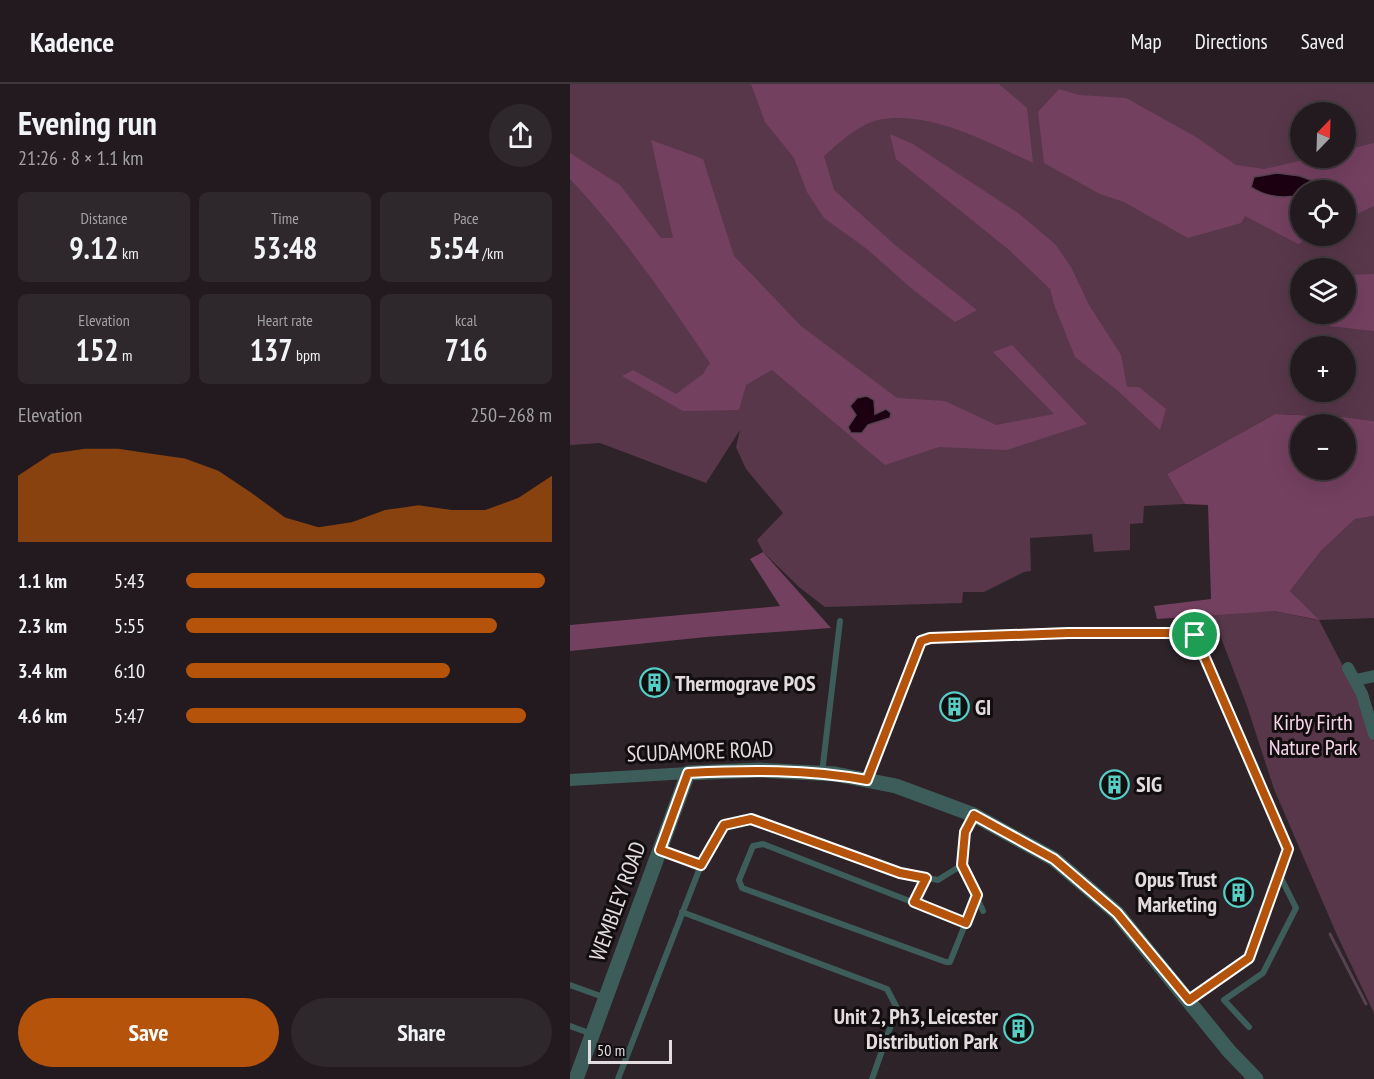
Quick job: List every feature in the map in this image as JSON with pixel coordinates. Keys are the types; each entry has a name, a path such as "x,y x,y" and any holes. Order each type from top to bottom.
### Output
{"street":[{"path":"1348,668 1362,694 1374,734"},
{"path":"1356,680 1374,676"},
{"name":"SCUDAMORE ROAD","path":"570,780 759,770 822,773 896,786 974,815 1054,859 1117,913 1230,1051 1256,1079"},
{"name":"WEMBLEY ROAD","path":"576,1079 688,773"}],"lane":[{"path":"822,773 840,621"},
{"path":"867,780 921,641 930,638 1068,633 1195,635 1288,849 1249,958 1189,1000"},
{"path":"974,815 965,832 962,865 983,911"},
{"path":"618,1079 701,865 724,825 751,819 900,873 926,878 938,880 962,865"},
{"path":"966,923 763,844 753,846 739,880 742,888 946,962 950,962 966,923 977,895"},
{"path":"660,850 701,865"},
{"path":"1250,1027 1224,1000 1263,973 1296,908 1279,874"},
{"path":"914,902 926,878"},
{"path":"682,912 887,989 897,1008 872,1079"},
{"path":"570,985 606,998"},
{"path":"570,1026 592,1034"}],"green space":[{"path":"570,84 1374,84 1374,421 1356,419 1356,414 1275,414 1167,474 1185,504 1144,506 1143,523 1130,524 1130,550 1094,552 1092,534 1030,538 1031,571 1024,572 984,592 963,592 962,603 825,607 799,587 763,552 757,540 783,513 746,469 736,447 740,430 706,483 600,443 570,445"},
{"name":"Kirby Firth Nature Park","path":"1374,516 1374,618 1319,620 1358,695 1374,742 1374,1013 1337,935 1274,789 1247,706 1212,614 1274,611 1317,620 1290,591 1321,551 1355,519"}],"shaded area":[{"path":"751,84 999,84 1027,108 1033,163 958,130 918,120 898,118 870,122 849,135 824,156 834,190 895,245 977,310 955,322 911,288 867,249 824,218 807,192 794,158 765,122"},
{"path":"1059,89 1079,95 1126,98 1196,137 1236,165 1264,169 1290,163 1290,168 1356,168 1356,148 1374,143 1374,206 1356,214 1356,180 1290,180 1290,240 1245,216 1241,223 1188,238 1124,202 1100,194 1044,163 1038,112"},
{"path":"890,134 913,144 1018,213 1055,244 1071,267 1089,305 1121,355 1127,387 1139,387 1166,409 1160,430 1117,390 1075,357 1050,289 1008,249 896,159"},
{"path":"651,140 703,159 734,256 801,326 897,398 945,401 996,425 1054,414 993,352 1012,345 1087,424 1007,450 939,447 885,465 772,370 746,385 739,410 683,411 622,376 633,370 676,394 703,374 710,363 661,291 626,245 570,179 570,153 620,185 661,238 673,238"},
{"path":"1277,173 1310,180 1290,180 1290,197 1281,197 1263,193 1251,187 1254,177"},
{"path":"1374,274 1374,331 1329,326 1330,324 1356,324 1356,275"},
{"path":"867,396 874,400 875,414 886,409 891,413 890,418 868,425 862,433 851,433 848,427 856,415 850,406 857,398"},
{"path":"1275,414 1290,415 1290,480 1356,480 1356,419 1374,421 1374,516 1355,519 1321,551 1290,591 1319,620 1274,611 1157,619 1154,606 1211,599 1208,505 1185,504 1167,474"},
{"path":"763,552 831,628 706,637 570,651 570,625 780,606 750,559"}],"waterway":[{"path":"1330,934 1366,1004"}],"place":[{"name":"Thermograve POS","path":"654,683"},
{"name":"GI","path":"954,707"},
{"name":"SIG","path":"1115,784"},
{"name":"Opus Trust Marketing","path":"1238,892"},
{"name":"Unit 2, Ph3, Leicester Distribution Park","path":"1019,1029"}],"route":[{"path":"1068,633 1195,635 1288,849 1249,958 1189,1000 1117,913 1054,859 974,815 965,832 962,865 977,895 966,923 914,902 926,878 900,873 751,819 724,825 701,865 660,850 688,773 759,770 835,774 867,780 921,641 930,638 1068,633"}]}
